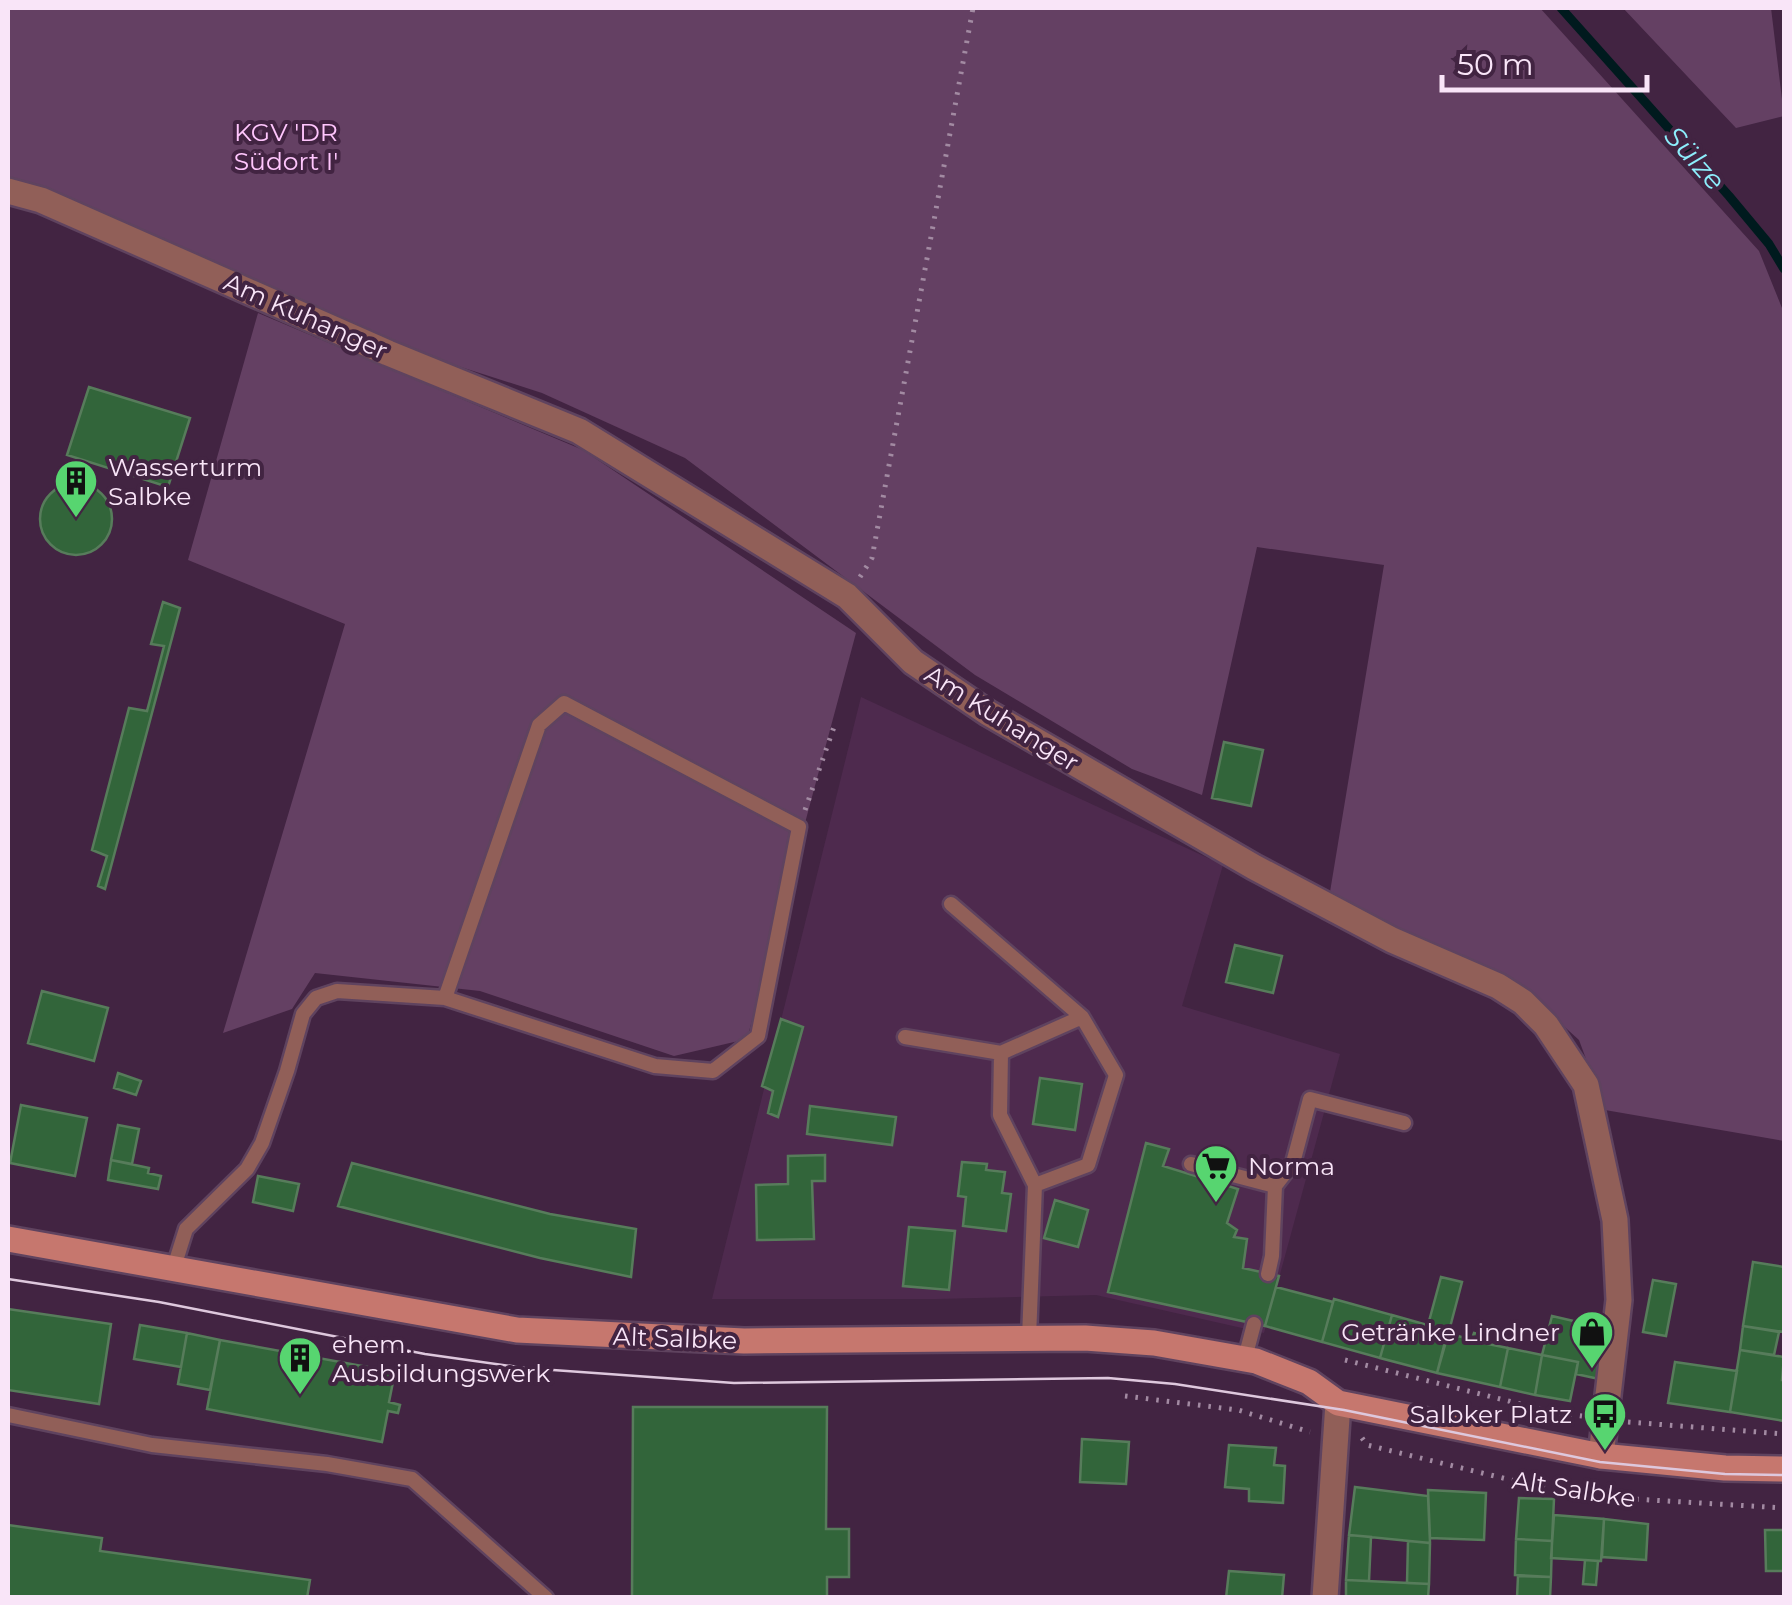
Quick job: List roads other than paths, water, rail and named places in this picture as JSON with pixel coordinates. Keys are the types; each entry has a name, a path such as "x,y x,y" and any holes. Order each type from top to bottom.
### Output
{"main road":[{"name":"Alt Salbke","path":"8,1239 517,1330 744,1341 1030,1338 1154,1343 1245,1358 1295,1376 1338,1402 1601,1456 1725,1468 1784,1469"}],"street":[{"name":"Am Kuhanger","path":"8,191 41,200 388,353 579,431 847,596 913,662 988,713 1254,867 1392,940 1498,986 1539,1017 1586,1085 1616,1220 1619,1300 1601,1456"},
{"path":"1325,1598 1338,1402"}],"lane":[{"path":"174,1266 186,1229 248,1169 262,1143 303,1014 316,998 337,990 445,998 655,1066 713,1071 758,1036 799,827 564,703 539,726 445,998"},
{"path":"951,904 1082,1017 1116,1074 1088,1165 1035,1185"},
{"path":"905,1037 1001,1054 1082,1017"},
{"path":"1001,1054 1000,1115 1035,1185 1030,1338"},
{"path":"1268,1274 1276,1186 1292,1163 1310,1100 1404,1122"},
{"path":"1191,1164 1276,1186"},
{"path":"1245,1358 1254,1324"},
{"path":"8,1414 152,1445 327,1464 412,1479 546,1598"}],"waterway":[{"name":"Sülze","path":"1561,8 1729,196 1769,244 1784,269"}],"tram line":[{"path":"8,1279 159,1302 425,1354 525,1368 734,1383 1108,1378 1175,1384 1344,1410 1600,1462 1725,1474 1784,1475"}],"place":[{"name":"Wasserturm Salbke","path":"76,519"},
{"name":"Norma","path":"1216,1204"},
{"name":"Getränke Lindner","path":"1592,1370"},
{"name":"ehem. Ausbildungswerk","path":"300,1396"},
{"name":"Salbker Platz","path":"1605,1452"}],"park label":[{"name":"KGV 'DR Südort I'","path":"286,146"}]}
